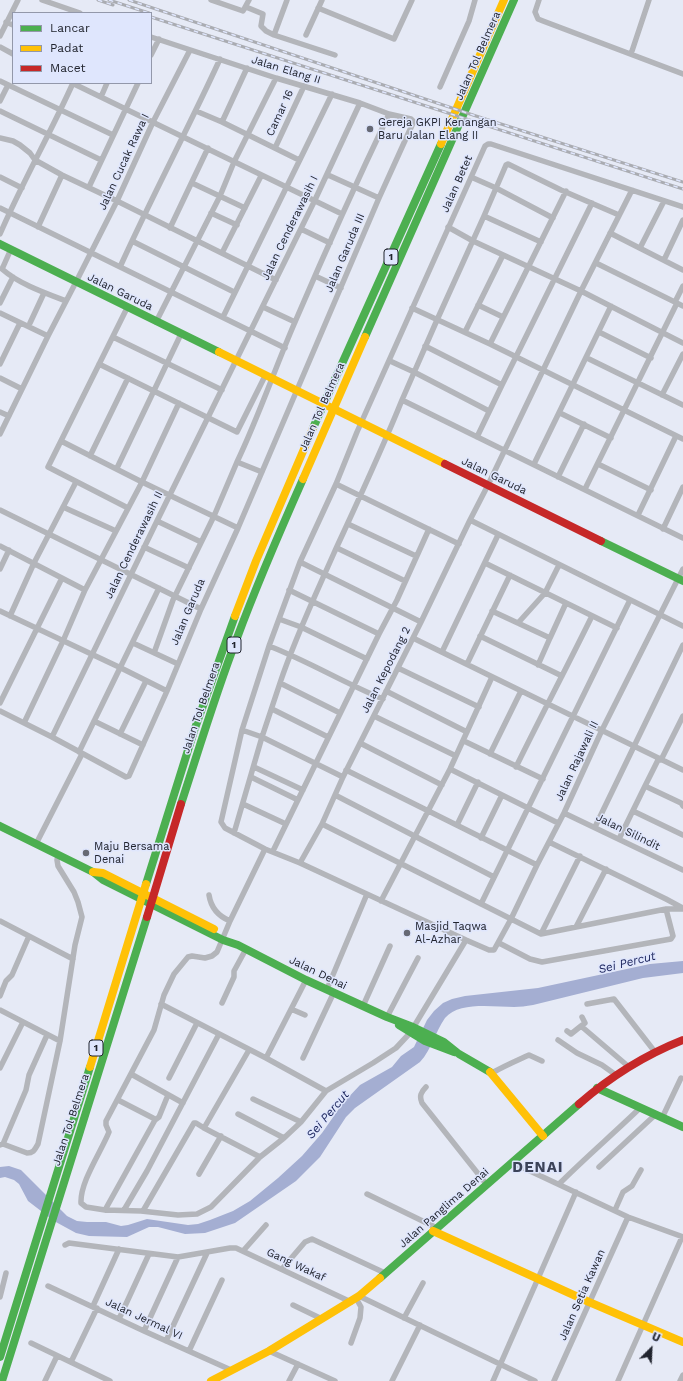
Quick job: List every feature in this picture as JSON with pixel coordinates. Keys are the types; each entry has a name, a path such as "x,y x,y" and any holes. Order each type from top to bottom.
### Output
{"main road":[{"name":"Jalan Tol Belmera","path":"0,1357 39,1230 58,1184 114,1022 145,919 155,874 194,731 226,637 256,561 317,420 504,0"},
{"name":"Jalan Tol Belmera","path":"2,1381 46,1239 58,1184 137,915 155,874 236,639 266,563 327,422 473,96 514,0"},
{"name":"Jalan Garuda","path":"0,244 236,362 362,422 680,580"},
{"name":"Jalan Denai","path":"0,826 58,855 72,860 93,872 105,874 306,980 389,1018 486,1068 542,1136"},
{"name":"Jalan Panglima Denai","path":"211,1381 269,1350 355,1299 513,1163 597,1088 655,1052 683,1040"},
{"path":"597,1088 683,1127"},
{"path":"434,1230 589,1302 683,1342"}],"street":[{"path":"0,36 18,0"},
{"path":"42,0 76,12"},
{"path":"211,0 243,11 248,0"},
{"path":"274,35 287,0"},
{"path":"306,35 322,0"},
{"path":"318,8 394,39 412,0"},
{"path":"440,87 469,21 475,0"},
{"path":"539,0 535,12 538,19 683,74"},
{"path":"631,54 649,0"},
{"path":"246,7 262,14 262,27 274,35 335,55"},
{"path":"6,22 12,25"},
{"name":"Jalan Elang II","path":"152,37 276,78 360,103 389,114 411,119 413,123"},
{"path":"152,52 158,40"},
{"path":"0,47 12,53"},
{"name":"Jalan Cucak Rawa I","path":"0,434 117,201 190,50"},
{"path":"120,267 144,214 196,111 220,59"},
{"path":"222,122 247,68"},
{"path":"156,322 220,196 234,162 276,78"},
{"path":"0,81 113,135"},
{"path":"0,234 9,212 61,111 73,84"},
{"path":"75,84 208,148 314,202 342,214"},
{"path":"101,97 107,84"},
{"path":"89,187 138,84"},
{"path":"0,101 8,85"},
{"name":"Camar 16","path":"275,148 304,86"},
{"path":"222,317 332,94"},
{"name":"Jalan Cenderawasih I","path":"236,362 328,175 360,103"},
{"path":"0,111 101,160"},
{"path":"196,111 222,122 299,160"},
{"path":"154,653 173,600 214,516 248,439 273,380 295,322 354,186 389,114"},
{"name":"Jalan Garuda III","path":"296,390 413,123"},
{"path":"0,138 13,141 20,145 30,153 35,160 62,175 276,280"},
{"name":"Jalan Betet","path":"234,832 223,825 220,820 242,730 289,590 412,308 485,146 489,143 683,207"},
{"path":"170,228 208,148"},
{"path":"265,849 230,921 217,952 212,956 205,958 192,956 188,957 174,974 164,995 154,1030 106,1121 109,1132 86,1179 81,1194 81,1203 83,1205 105,1210 143,1211 178,1215 192,1215 203,1211 220,1199 260,1157 301,1122 326,1091 396,1048 414,1031 466,940 300,863 265,849 234,832 262,737 301,626 361,495 505,165 508,164 566,192 619,214"},
{"path":"38,227 62,175"},
{"path":"328,175 379,198"},
{"path":"222,253 261,176"},
{"path":"0,177 22,188"},
{"path":"471,177 496,188 553,218"},
{"path":"192,183 245,208"},
{"name":"Jalan Kepodang 2","path":"300,863 322,824 346,770 421,622 505,450 542,370 632,190"},
{"path":"490,344 566,192"},
{"path":"640,248 664,201"},
{"path":"477,437 592,203"},
{"path":"0,208 285,348"},
{"path":"211,212 236,225"},
{"path":"484,216 541,242"},
{"path":"664,260 683,220"},
{"path":"448,227 473,241 581,291 683,342"},
{"path":"301,229 330,243"},
{"path":"610,233 683,270"},
{"path":"132,241 234,292"},
{"path":"11,249 2,269 13,277 66,301"},
{"path":"465,332 503,255"},
{"path":"596,263 679,304"},
{"path":"315,276 341,288"},
{"path":"0,303 13,277"},
{"path":"585,490 663,332 679,304 683,286"},
{"path":"30,323 44,292"},
{"path":"478,305 503,317"},
{"path":"263,306 295,322"},
{"path":"534,464 574,385 611,306"},
{"path":"127,308 48,467 128,508"},
{"path":"412,308 490,344 683,439"},
{"path":"0,313 48,336"},
{"path":"0,364 20,323"},
{"path":"599,332 651,358"},
{"path":"117,468 181,334"},
{"path":"112,337 222,390"},
{"path":"425,346 502,384"},
{"path":"662,395 683,354"},
{"path":"587,358 683,405"},
{"path":"390,361 489,410"},
{"name":"Jalan Cenderawasih II","path":"52,737 93,655 169,495 236,362"},
{"path":"99,364 236,431 238,431 265,376"},
{"path":"0,378 22,388"},
{"path":"90,456 128,378"},
{"name":"Jalan Garuda","path":"81,753 128,777 238,528 296,390"},
{"path":"402,400 683,538"},
{"path":"24,723 63,641 85,590 142,482 179,403"},
{"path":"0,412 9,416"},
{"path":"560,413 611,438"},
{"path":"558,477 584,424"},
{"path":"638,515 676,436"},
{"path":"61,441 238,528"},
{"path":"237,462 262,472"},
{"path":"598,464 651,490"},
{"path":"10,616 34,563 76,482"},
{"path":"336,484 459,544"},
{"path":"663,529 683,487"},
{"path":"63,507 116,531"},
{"path":"0,510 201,609"},
{"path":"470,520 559,566 683,626"},
{"path":"157,521 200,542"},
{"path":"348,524 416,556"},
{"path":"273,851 429,529"},
{"path":"442,652 498,535"},
{"path":"0,546 85,590"},
{"path":"144,547 189,568"},
{"path":"337,548 405,581"},
{"path":"0,569 9,550"},
{"path":"300,562 421,622"},
{"path":"485,563 617,628"},
{"path":"518,623 545,593 559,566"},
{"name":"Jalan Rajawali II","path":"466,940 492,950 498,943 564,813 602,730 660,615 680,580 683,569"},
{"path":"467,664 510,576"},
{"path":"0,703 62,578"},
{"path":"36,844 160,588"},
{"path":"289,590 379,634"},
{"path":"481,904 630,600"},
{"path":"538,665 566,603"},
{"path":"0,611 167,691"},
{"path":"492,611 550,638"},
{"path":"516,767 592,616"},
{"path":"279,619 301,626 367,659"},
{"path":"480,636 562,676"},
{"path":"413,638 683,770"},
{"path":"133,643 178,664"},
{"path":"595,827 683,645"},
{"path":"269,646 290,654 353,687 383,699"},
{"path":"398,668 479,706"},
{"path":"381,901 400,863 416,837 464,741 492,677"},
{"path":"120,734 146,681"},
{"path":"280,683 340,713"},
{"path":"386,691 467,732"},
{"path":"490,754 521,691"},
{"path":"272,709 328,737"},
{"path":"0,711 81,753"},
{"path":"374,716 456,756"},
{"path":"619,839 683,716"},
{"path":"94,722 143,745"},
{"path":"242,730 262,737 343,778"},
{"path":"464,741 543,779"},
{"path":"360,743 442,785"},
{"path":"254,767 303,790"},
{"path":"450,769 558,823"},
{"path":"346,770 537,865"},
{"path":"251,777 298,800"},
{"path":"457,825 478,782"},
{"path":"646,786 683,806"},
{"path":"335,794 494,877"},
{"path":"482,838 502,795"},
{"path":"243,804 286,824"},
{"path":"633,811 683,835"},
{"name":"Jalan Silindit","path":"564,813 683,870"},
{"path":"322,824 541,934 666,909 683,909"},
{"path":"549,842 666,898 683,909"},
{"path":"47,1035 29,1075 26,1090 1,1144 27,1153 35,1151 38,1144 60,1041 75,945 82,917 74,892 58,866 58,855"},
{"path":"541,934 580,856"},
{"path":"576,927 606,869"},
{"path":"303,1058 367,894"},
{"path":"209,895 214,910 230,921"},
{"path":"498,943 530,959 542,962 671,939 673,936 666,909"},
{"path":"0,921 73,959"},
{"path":"0,996 6,981 12,975 29,936"},
{"path":"363,1006 390,946"},
{"path":"222,1003 234,977 234,971 242,947"},
{"path":"389,1018 418,958"},
{"path":"266,1058 306,980"},
{"path":"587,1004 614,999 655,1052"},
{"path":"161,1004 266,1058 326,1091"},
{"path":"291,1009 305,1015"},
{"path":"0,1010 60,1041"},
{"path":"567,1031 570,1034 585,1023 582,1017"},
{"path":"0,1068 23,1022"},
{"path":"169,1078 196,1022"},
{"path":"581,1026 629,1067"},
{"path":"124,1210 147,1171 219,1034"},
{"path":"558,1040 577,1053 602,1065 616,1075"},
{"path":"204,1128 249,1050"},
{"path":"492,1074 506,1065 529,1055 542,1061"},
{"path":"131,1074 182,1102"},
{"path":"599,1167 658,1116 680,1078"},
{"path":"426,1087 420,1096 422,1103 487,1185"},
{"path":"105,1210 155,1120 159,1117 168,1095"},
{"path":"253,1099 301,1122"},
{"path":"118,1100 155,1120"},
{"path":"559,1184 587,1156 640,1108"},
{"path":"238,1114 284,1138"},
{"path":"143,1211 194,1123 260,1157"},
{"path":"199,1174 221,1136"},
{"path":"513,1163 628,1216 683,1237 663,1278 644,1325 618,1381"},
{"path":"615,1210 623,1192 632,1186 641,1170"},
{"path":"493,1381 576,1192"},
{"path":"366,1194 434,1230"},
{"name":"Jalan Setia Kawan","path":"554,1381 628,1216"},
{"path":"243,1251 266,1225"},
{"path":"282,1269 305,1242 312,1239 385,1273"},
{"path":"65,1245 69,1242 178,1257 207,1253"},
{"name":"Gang Wakaf","path":"207,1253 233,1247 282,1269 420,1325 535,1381"},
{"path":"71,1362 119,1249"},
{"path":"166,1341 207,1253"},
{"path":"119,1319 149,1254"},
{"path":"144,1332 178,1257"},
{"path":"0,1297 6,1273"},
{"path":"189,1351 222,1280"},
{"path":"404,1318 423,1283"},
{"name":"Jalan Jermal VI","path":"48,1286 95,1307 144,1332 231,1370"},
{"path":"351,1342 360,1318 361,1307 355,1299"},
{"path":"293,1305 322,1319"},
{"path":"392,1381 420,1325"},
{"path":"31,1343 110,1381"},
{"path":"269,1350 335,1381"},
{"path":"45,1381 57,1356"},
{"path":"289,1381 298,1364"},
{"path":"680,1381 683,1374"}],"water":[{"name":"Sei Percut","path":"683,961 683,973 643,978 533,1005 516,1007 477,1006 459,1009 451,1013 445,1018 428,1052 420,1062 355,1108 346,1117 320,1157 296,1181 235,1223 205,1233 185,1234 158,1227 149,1227 127,1237 89,1236 76,1233 54,1221 28,1201 19,1184 14,1180 5,1177 0,1178 0,1167 9,1166 21,1170 67,1216 77,1221 106,1222 121,1226 147,1219 188,1225 198,1224 233,1211 250,1201 278,1178 302,1156 322,1133 343,1103 360,1085 392,1067 401,1056 414,1047 427,1020 443,1003 465,996 538,988 650,964"}],"railway":[{"path":"98,0 113,5"},
{"path":"109,0 146,12"},
{"path":"129,0 476,116 683,182"},
{"path":"152,17 683,189"}],"traffic: fast":[{"path":"365,337 514,0"},
{"path":"313,428 441,144"},
{"path":"0,244 219,352"},
{"path":"181,804 229,658 277,538 303,479"},
{"path":"601,541 683,581"},
{"path":"146,884 194,731 235,616"},
{"path":"0,826 93,872 103,880 223,940 238,945 306,980 444,1042 459,1054 490,1072"},
{"path":"2,1381 147,917"},
{"path":"399,1025 425,1041 454,1052"},
{"path":"0,1357 90,1067"},
{"path":"597,1088 683,1127"},
{"path":"380,1278 579,1104"}],"traffic: slow":[{"path":"441,144 504,0"},
{"path":"303,479 365,337"},
{"path":"219,352 445,464"},
{"path":"235,616 256,561 313,428"},
{"path":"93,872 103,873 214,929"},
{"path":"90,1067 146,884"},
{"path":"490,1072 543,1136"},
{"path":"433,1231 589,1302 683,1342"},
{"path":"211,1381 269,1351 359,1296 380,1278"}],"traffic: jam":[{"path":"445,464 601,541"},
{"path":"147,917 181,804"},
{"path":"579,1104 628,1068 683,1040"}],"place":[{"name":"Gereja GKPI Kenangan Baru Jalan Elang II","path":"370,129"},
{"name":"Maju Bersama Denai","path":"86,853"},
{"name":"Masjid Taqwa Al-Azhar","path":"407,933"}],"district":[{"name":"DENAI","path":"538,1168"}]}
